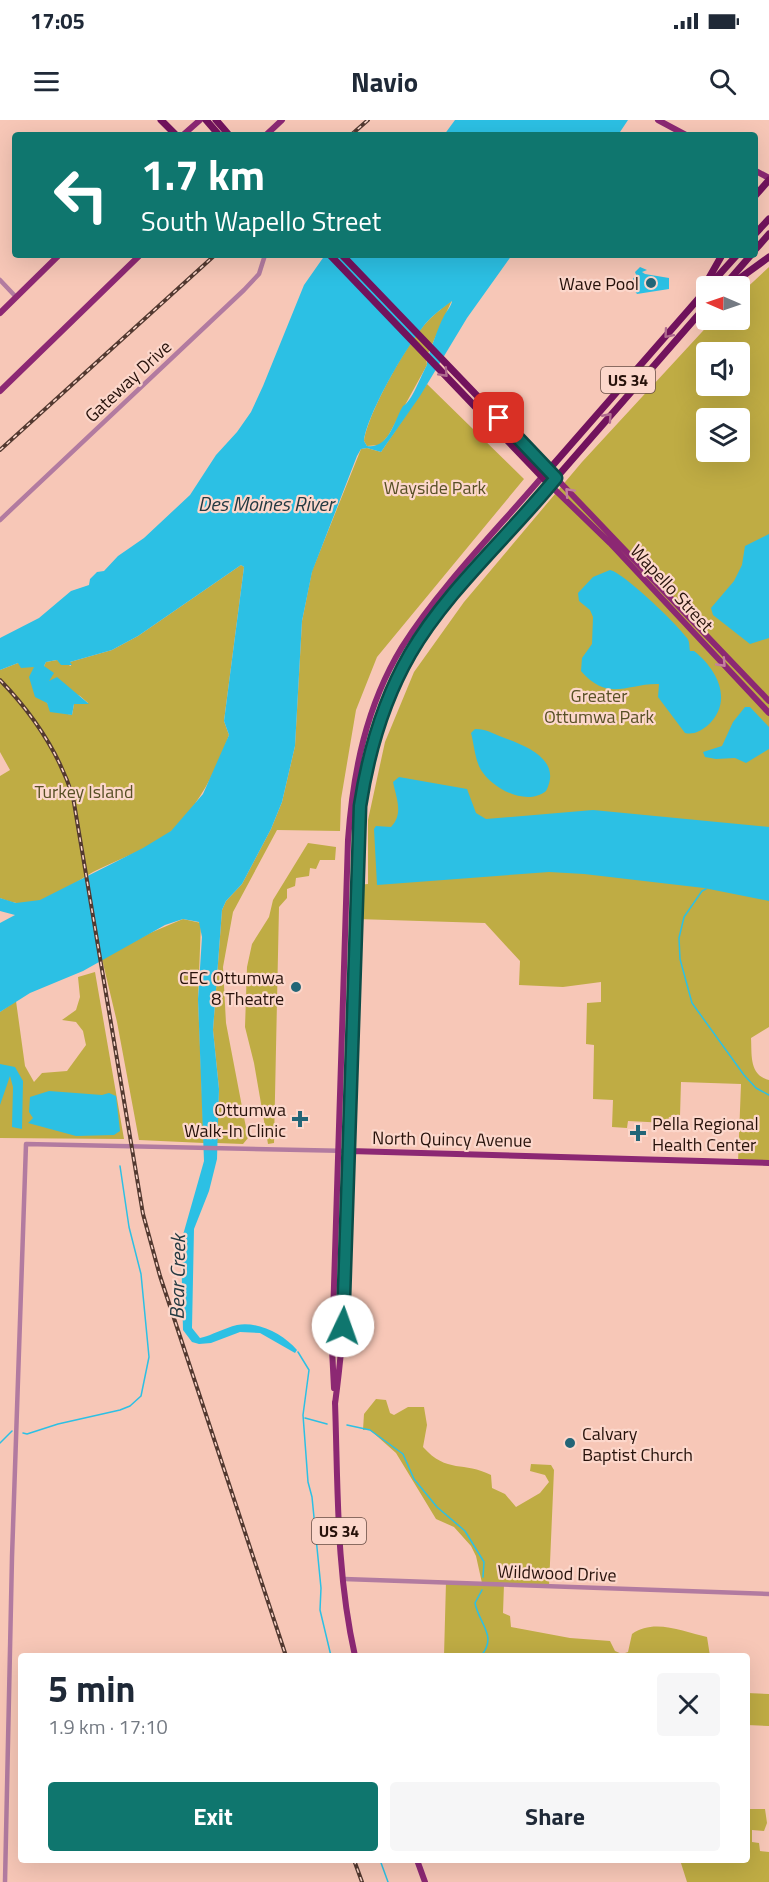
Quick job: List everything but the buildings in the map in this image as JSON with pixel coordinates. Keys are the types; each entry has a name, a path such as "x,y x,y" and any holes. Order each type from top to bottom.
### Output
{"highway":[{"path":"161,120 174,132"},
{"path":"206,120 216,132"},
{"path":"216,120 226,132"},
{"path":"758,192 769,179"},
{"path":"758,231 769,219"},
{"path":"758,246 769,234"},
{"path":"743,276 769,257"},
{"path":"333,258 550,485"},
{"path":"345,258 556,478"},
{"path":"693,306 720,258"},
{"name":"US 34","path":"719,276 734,258"},
{"path":"733,276 748,258"},
{"name":"US 34","path":"542,477 696,302"},
{"name":"US 34","path":"550,485 696,318"}],"main road":[{"path":"186,132 200,120"},
{"path":"269,132 282,120"},
{"path":"658,120 680,132"},
{"path":"0,313 56,258"},
{"path":"0,391 137,258"},
{"name":"US 34","path":"355,1653 344,1579 335,1478 333,1350 351,796 362,744 388,675 418,624 542,477"},
{"name":"Wapello Street","path":"556,478 769,701"},
{"name":"Wapello Street","path":"550,485 610,543 769,713"},
{"name":"US 34","path":"335,1404 340,1367 350,1151 360,806 375,736 399,675 423,635 550,485"},
{"name":"North Quincy Avenue","path":"350,1151 769,1163"},
{"path":"418,1863 425,1882"}],"street":[{"name":"Gateway Drive","path":"0,520 252,282 261,270 264,258"},
{"path":"0,280 16,297"},
{"name":"North Quincy Avenue","path":"5,1882 12,1557 26,1144 350,1151"},
{"name":"Wildwood Drive","path":"344,1579 769,1594"}],"green space":[{"name":"Greater Ottumwa Park","path":"769,267 769,1027 751,1038 755,1069 758,1074 769,1080 769,1163 738,1162 741,1084 681,1082 680,1116 669,1117 667,1123 628,1121 627,1128 612,1127 613,1100 593,1099 594,1045 586,1044 587,1003 601,1002 601,982 563,987 519,985 520,961 485,923 356,919 357,885 368,884 368,820 385,742 414,672 464,602 582,462 704,330 750,330 750,285"},
{"path":"452,300 426,358 427,365 388,436 380,445 367,446 364,441 367,429 380,397 399,361 427,322"},
{"name":"Wayside Park","path":"427,384 524,479 377,657 356,710 341,799 340,831 277,830 233,912 223,967 226,1023 248,1138 243,1144 217,1143 219,1089 213,1030 222,910 226,901 242,884 271,829 282,802 295,746 302,621 312,571 361,449 367,448 381,452"},
{"name":"Turkey Island","path":"241,565 244,567 224,721 229,735 214,772 194,805 168,834 55,894 27,904 0,898 0,776 10,770 0,752 0,670 18,663 34,667 47,703 54,711 72,715 74,704 88,703 80,696 49,681 44,666 46,662 57,660 71,666 70,662 112,650 138,636"},
{"path":"308,843 336,847 335,860 320,860 316,869 310,868 309,876 296,878 295,886 287,889 287,898 279,907 274,1143 268,1144 254,1063 245,1027 247,967 252,944 269,917 273,900"},
{"path":"183,919 201,923 198,999 204,1143 139,1140 117,1022 102,959 150,933"},
{"path":"95,972 124,1139 0,1138 0,1012 16,1001 25,1066 34,1082 42,1073 67,1071 86,1045 83,1031 76,1022 62,1020 76,1010 80,997 78,977"},
{"path":"376,1399 386,1400 390,1413 394,1415 408,1407 424,1407 427,1425 423,1447 440,1461 491,1475 492,1488 505,1494 516,1507 540,1493 549,1482 545,1475 530,1471 531,1464 551,1465 554,1470 549,1586 504,1584 503,1613 510,1616 511,1627 570,1638 610,1641 615,1651 620,1653 444,1653 446,1582 482,1583 476,1556 471,1546 454,1527 436,1519 396,1453 369,1429 363,1430 364,1414"},
{"path":"650,1627 669,1628 707,1637 710,1653 625,1653 628,1652 632,1634"},
{"path":"750,1693 769,1694 769,1726 750,1725"},
{"path":"750,1809 765,1809 767,1823 764,1831 752,1830 752,1842 759,1843 760,1851 769,1852 769,1882 687,1882 681,1863 750,1863"}],"water":[{"path":"455,120 628,120 620,132 446,132"},
{"name":"Des Moines River","path":"323,258 510,258 467,318 420,396 381,452 367,448 361,449 357,456 312,572 302,621 295,746 282,802 271,829 242,884 226,901 222,910 213,1030 219,1089 217,1159 209,1191 194,1229 192,1328 200,1338 237,1325 262,1327 285,1339 297,1350 295,1353 260,1333 240,1332 211,1343 199,1344 192,1342 183,1330 181,1242 204,1161 198,999 202,937 199,922 183,919 165,925 83,971 30,993 0,1012 0,923 15,915 0,911 0,898 16,903 40,900 143,848 171,831 203,794 229,735 224,721 244,567 241,565 138,636 112,650 70,662 72,665 61,665 57,660 46,662 44,666 54,673 49,681 57,677 89,704 74,704 72,715 50,712 47,703 35,697 29,677 34,667 21,668 18,663 0,670 0,638 39,618 71,591 89,585 90,579 97,572 104,571 118,556 144,538 190,495 216,455 251,412 304,285","holes":["452,301 441,321 427,365 390,433 381,443 367,446 364,441 372,414 400,362 427,322"]},
{"name":"Wave Pool","path":"640,267 647,270 642,272 645,274 669,278 669,289 637,294 634,290 633,278 637,277 635,272"},
{"path":"769,534 769,638 750,644 713,615 711,608 734,581 742,565 745,546"},
{"path":"610,570 638,589 682,631 688,640 690,651 694,651 703,659 716,677 720,687 720,707 715,717 699,731 685,733 658,697 659,684 610,689 591,681 581,671 582,658 592,644 593,617 590,610 579,601 578,593 593,577"},
{"path":"745,707 750,707 769,727 769,749 746,763 735,758 705,757 703,752 722,746 733,722"},
{"path":"475,729 486,730 511,740 539,755 549,770 550,780 546,791 529,797 520,796 501,789 486,777 477,762 471,733"},
{"path":"399,777 467,789 476,813 486,819 593,810 769,827 769,901 704,888 549,872 377,885 374,829 376,826 391,827 395,822 398,805 393,782"},
{"path":"0,1064 15,1067 23,1081 22,1129 12,1127 13,1087 10,1076 0,1105"},
{"path":"49,1091 102,1095 109,1093 116,1096 120,1131 114,1135 76,1136 28,1123 33,1118 29,1112 30,1097"}],"waterway":[{"path":"706,889 702,891 684,917 679,938 680,959 692,1003 744,1075 756,1088 769,1095"},
{"path":"23,1433 27,1434 58,1424 120,1410 130,1406 141,1396 149,1357 141,1274 129,1227 120,1166"},
{"name":"Bear Creek","path":"298,1352 309,1370 303,1415 308,1482 312,1497 321,1588 320,1610 330,1653"},
{"path":"305,1418 327,1424"},
{"path":"347,1425 370,1430 403,1454 414,1479 437,1507 465,1531 484,1562 483,1577"},
{"path":"0,1443 12,1431"},
{"path":"482,1590 475,1603 488,1636 483,1653"},
{"name":"Bear Creek","path":"381,1863 388,1882"}],"railway":[{"path":"354,132 368,120"},
{"path":"0,450 212,258"},
{"path":"0,680 43,734 60,765 73,797 143,1214 160,1276 285,1653"},
{"path":"355,1863 362,1882"}],"place":[{"name":"Wave Pool","path":"651,283"},
{"name":"CEC Ottumwa 8 Theatre","path":"296,987"},
{"name":"Ottumwa Walk-In Clinic","path":"300,1119"},
{"name":"Pella Regional Health Center","path":"638,1133"},
{"name":"Calvary Baptist Church","path":"570,1443"}],"route":[{"path":"343,1326 348,1236 356,910 363,784 375,736 410,653 435,618 556,478 499,418"}]}
